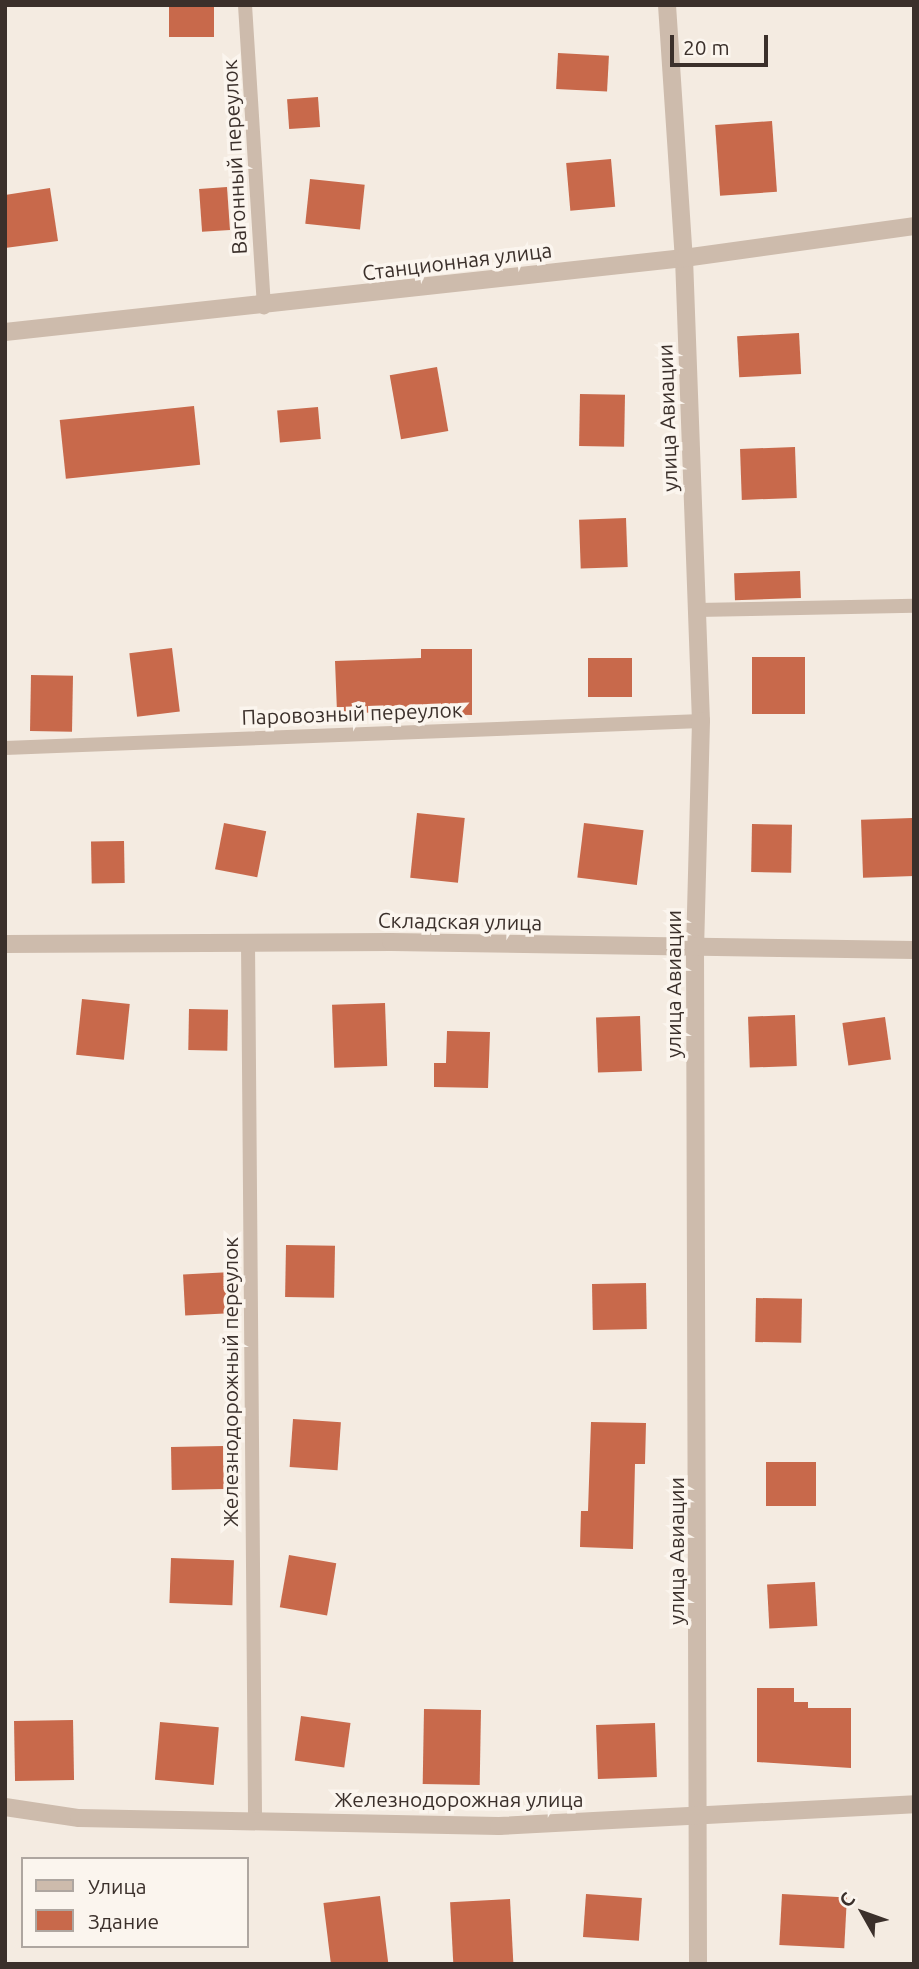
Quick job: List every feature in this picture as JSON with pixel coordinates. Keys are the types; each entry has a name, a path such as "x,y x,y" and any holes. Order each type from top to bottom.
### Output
{"street":[{"name":"улица Авиации","path":"667,5 684,258 701,721 695,948 701,1815 698,1964"},
{"name":"Станционная улица","path":"5,332 264,307 684,258 914,226"},
{"name":"Складская улица","path":"5,944 248,942 914,950"},
{"name":"Железнодорожная улица","path":"5,1807 79,1818 499,1826 914,1804"}],"lane":[{"name":"Вагонный переулок","path":"245,5 264,307"},
{"path":"697,610 914,606"},
{"name":"Паровозный переулок","path":"5,748 701,721"},
{"name":"Железнодорожный переулок","path":"248,942 255,1822"}],"building":[{"path":"169,5 214,5 214,37 169,37"},
{"path":"558,53 609,56 607,92 556,89"},
{"path":"318,97 320,127 289,129 287,99"},
{"path":"772,121 777,192 720,196 715,125"},
{"path":"611,159 615,207 570,211 566,163"},
{"path":"310,179 365,185 360,230 305,224"},
{"path":"227,187 230,230 202,232 199,189"},
{"path":"50,188 58,241 5,248 5,195"},
{"path":"799,333 801,374 739,377 737,336"},
{"path":"437,367 448,431 401,439 390,375"},
{"path":"580,394 625,395 624,447 579,446"},
{"path":"194,406 200,465 66,479 60,420"},
{"path":"318,407 321,439 280,442 277,411"},
{"path":"795,447 797,498 742,500 740,449"},
{"path":"626,518 628,567 581,569 579,520"},
{"path":"800,571 801,598 735,600 734,573"},
{"path":"172,648 180,712 137,717 129,653"},
{"path":"421,649 472,649 472,715 337,712 335,661 421,658"},
{"path":"752,657 805,657 805,714 752,714"},
{"path":"588,658 632,658 632,697 588,697"},
{"path":"31,675 73,676 72,732 30,731"},
{"path":"417,813 465,818 458,883 410,878"},
{"path":"912,818 914,876 863,878 861,820"},
{"path":"224,823 266,831 257,877 215,869"},
{"path":"584,823 644,830 637,885 577,878"},
{"path":"752,824 792,825 791,873 751,872"},
{"path":"124,841 125,883 92,884 91,842"},
{"path":"82,999 130,1004 124,1060 76,1055"},
{"path":"385,1003 387,1066 334,1068 332,1005"},
{"path":"189,1009 228,1010 227,1051 188,1050"},
{"path":"795,1015 797,1066 750,1068 748,1017"},
{"path":"640,1016 642,1071 598,1073 596,1018"},
{"path":"885,1017 891,1060 848,1066 842,1023"},
{"path":"447,1031 490,1032 488,1088 434,1087 434,1063 446,1063"},
{"path":"286,1245 335,1246 334,1298 285,1297"},
{"path":"232,1272 234,1313 185,1316 183,1275"},
{"path":"646,1283 647,1329 593,1330 592,1284"},
{"path":"756,1298 802,1299 801,1343 755,1342"},
{"path":"293,1419 341,1422 338,1470 290,1467"},
{"path":"591,1422 646,1423 645,1464 635,1464 633,1549 580,1547 581,1511 588,1511"},
{"path":"223,1446 224,1489 172,1490 171,1447"},
{"path":"766,1462 816,1462 816,1506 766,1506"},
{"path":"289,1555 336,1563 327,1616 280,1607"},
{"path":"171,1558 234,1560 232,1605 169,1603"},
{"path":"815,1582 817,1626 769,1628 767,1585"},
{"path":"757,1688 794,1688 794,1702 808,1702 808,1708 851,1708 851,1768 757,1762"},
{"path":"424,1709 481,1710 480,1785 423,1784"},
{"path":"301,1716 351,1723 344,1768 295,1761"},
{"path":"73,1720 74,1780 15,1781 14,1721"},
{"path":"160,1722 219,1727 214,1785 155,1780"},
{"path":"655,1723 657,1777 598,1779 596,1725"},
{"path":"586,1894 642,1898 639,1941 583,1937"},
{"path":"782,1894 847,1897 844,1948 779,1945"},
{"path":"380,1896 388,1963 331,1964 323,1903"},
{"path":"510,1899 513,1964 453,1964 450,1902"}]}
